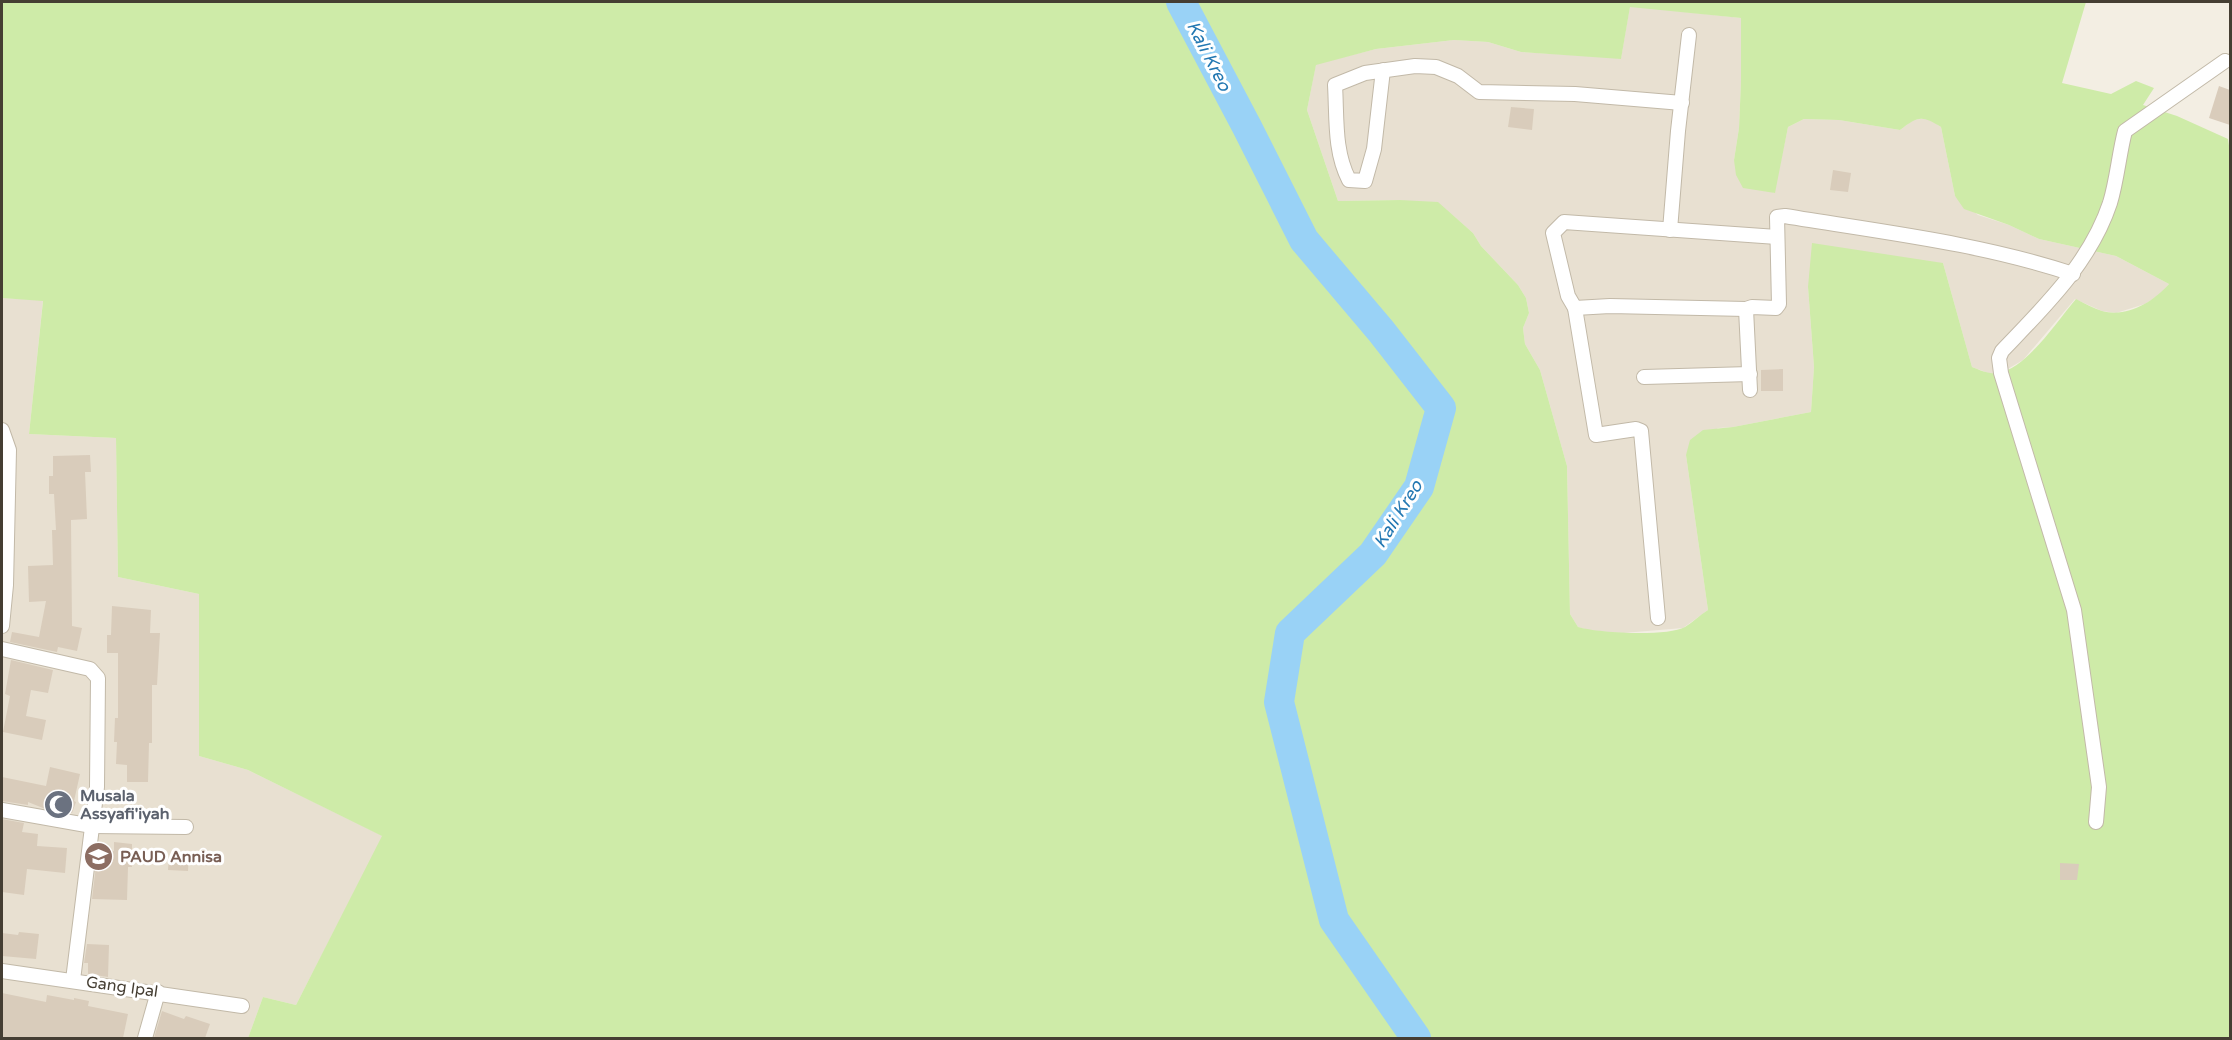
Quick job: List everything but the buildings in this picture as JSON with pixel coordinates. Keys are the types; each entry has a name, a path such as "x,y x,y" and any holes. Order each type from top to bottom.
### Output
{"street":[{"path":"1670,230 1689,35"},
{"path":"2096,822 2099,788 2074,610 2001,373 1999,358 2002,351 2073,274 2102,222 2110,202 2125,130 2229,60"},
{"path":"1383,70 1371,164 1365,181 1349,180 1341,164 1338,150 1335,86 1365,73 1383,70 1415,66 1436,67 1458,76 1479,92 1575,94 1682,103"},
{"path":"1575,308 1610,306 1776,308 1779,304 1777,217 1785,216 1952,243 2035,262 2073,274"},
{"path":"1658,618 1641,431 1636,429 1596,435 1575,308 1568,296 1553,233 1564,222 1777,237"},
{"path":"1746,309 1750,390"},
{"path":"1644,377 1750,374"},
{"path":"2,430 9,450 6,585 2,626"},
{"path":"2,649 90,669 98,678 97,787 74,980"},
{"path":"2,810 92,826 186,828"},
{"name":"Gang Ipal","path":"2,971 242,1006"},
{"path":"145,1038 158,992"}],"shaded area":[{"path":"1630,6 1741,18 1739,128 1734,160 1774,193 1788,127 1804,119 1839,120 1900,130 1913,120 1928,118 1941,127 1955,196 1978,215 2009,225 2039,239 2116,256 2169,284 2159,295 2145,304 2116,313 2102,311 2075,299 2023,360 2001,373 1991,374 1972,367 1943,263 1808,287 1814,367 1811,412 1718,428 1686,455 1708,610 1683,628 1623,633 1592,631 1578,627 1570,614 1567,466 1540,370 1525,344 1523,328 1529,313 1526,298 1518,285 1481,246 1473,233 1450,213 1400,200 1338,201 1307,110 1316,64 1376,49 1454,40 1488,42 1521,52 1621,58"},
{"path":"2,298 43,300 29,434 116,438 118,577 199,594 199,756 248,770 383,836 296,1005 263,997 248,1038 2,1038"}],"green space":[{"path":"2,2 2086,2 2062,83 2111,94 2136,81 2154,88 2143,105 2177,116 2228,139 2230,152 2230,1038 248,1038 263,997 296,1005 382,836 248,770 199,756 199,594 118,577 116,438 29,434 43,301 2,298","holes":["1630,7 1741,18 1739,128 1734,160 1736,175 1743,188 1775,193 1788,127 1804,119 1839,120 1900,130 1916,120 1929,120 1941,127 1955,196 1964,209 2009,225 2039,239 2116,256 2169,284 2139,307 2121,312 2102,311 2076,299 2031,353 2010,369 1992,373 1972,367 1943,263 1812,243 1808,287 1814,367 1811,412 1733,427 1703,430 1690,440 1686,455 1708,610 1685,627 1664,632 1616,632 1578,627 1570,614 1567,466 1540,370 1525,344 1523,328 1529,313 1526,298 1518,285 1481,246 1473,233 1438,202 1338,201 1307,110 1316,65 1376,49 1454,40 1488,42 1521,52 1621,59"]}],"waterway":[{"name":"Kali Kreo","path":"1181,2 1304,240 1381,331 1441,408 1419,487 1373,554 1290,633 1279,702 1334,920 1416,1038"}],"place":[{"name":"Musala Assyafi'iyah","path":"59,805"},
{"name":"PAUD Annisa","path":"99,857"}]}
